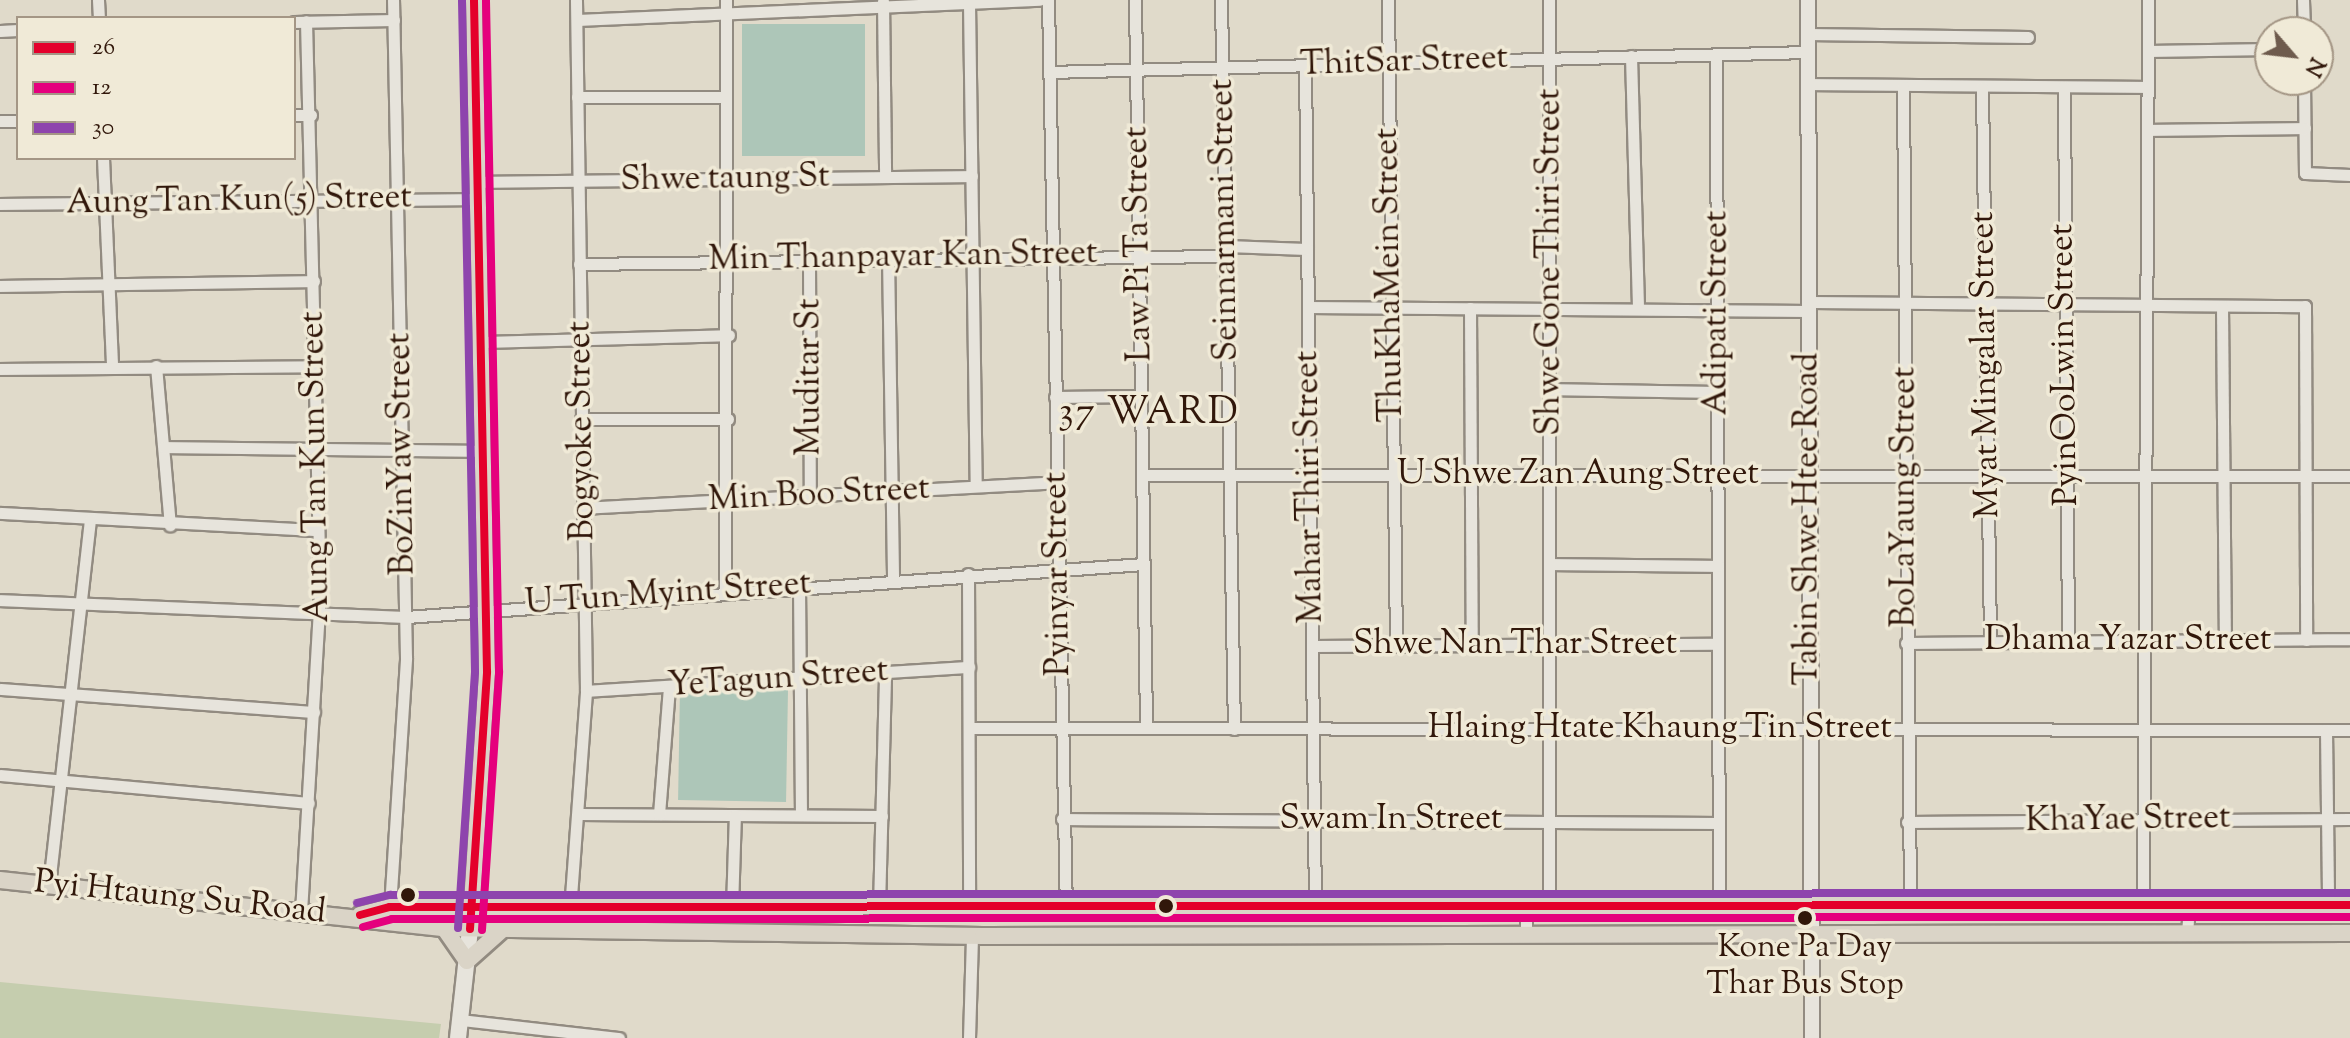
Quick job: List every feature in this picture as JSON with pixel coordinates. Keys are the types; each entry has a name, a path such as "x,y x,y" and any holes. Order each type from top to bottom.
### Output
{"main road":[{"path":"458,1038 472,909 487,606 474,0"},
{"path":"445,909 474,877"},
{"path":"474,877 507,910"},
{"name":"Pyi Htaung Su Road","path":"0,880 301,912 360,915 388,925 470,929 972,936 2350,933"},
{"name":"Pyi Htaung Su Road","path":"360,915 390,907 570,910 2350,905"},
{"path":"1094,909 1094,935"},
{"path":"444,928 467,961"},
{"path":"467,961 505,928"}],"street":[{"name":"BoZinYaw Street","path":"390,907 406,617 393,0"},
{"name":"Bogyoke Street","path":"570,910 586,691 576,0"},
{"path":"725,591 730,259 724,97 726,0"},
{"path":"577,20 883,4 1040,0"},
{"name":"Pyinyar Street","path":"1048,0 1060,728 1066,909"},
{"name":"Law Pi Ta Street","path":"1135,0 1146,728"},
{"name":"Seinnarmani Street","path":"1221,0 1234,729"},
{"name":"ThuKhaMein Street","path":"1388,0 1389,307 1396,645"},
{"name":"Shwe Gone Thiri Street","path":"1549,0 1549,908"},
{"name":"Tabin Shwe Htee Road","path":"1808,0 1808,730 1813,907 1812,1038"},
{"path":"2143,906 2148,0"},
{"path":"969,3 976,486"},
{"path":"883,4 885,177"},
{"path":"300,22 394,20"},
{"name":"Aung Tan Kun Street","path":"300,22 311,115 319,617 301,912"},
{"path":"1807,34 2028,37"},
{"path":"2148,51 2254,49"},
{"name":"ThitSar Street","path":"1049,72 1807,52"},
{"name":"Adipati Street","path":"1716,54 1719,907"},
{"path":"1631,56 1638,309"},
{"name":"Mahar Thiri Street","path":"1305,65 1315,908"},
{"path":"1807,84 2147,87"},
{"name":"BoLaYaung Street","path":"1903,87 1906,730 1910,907"},
{"name":"Myat Mingalar Street","path":"1982,87 1990,642"},
{"name":"PyinOoLwin Street","path":"2064,87 2068,643"},
{"path":"2304,96 2306,175 2350,175"},
{"path":"577,97 724,97"},
{"path":"296,115 311,115"},
{"path":"2148,130 2305,128"},
{"path":"103,160 112,367"},
{"name":"Shwe taung St","path":"478,191 578,181 972,176"},
{"name":"Aung Tan Kun(5) Street","path":"0,204 396,200 478,191"},
{"name":"Min Thanpayar Kan Street","path":"579,264 1307,249"},
{"path":"888,256 893,580"},
{"name":"Muditar St","path":"809,258 810,496"},
{"path":"0,286 314,281"},
{"path":"1308,307 1717,310 1904,305 2305,306 2306,640"},
{"path":"2222,306 2225,641"},
{"path":"1470,308 1472,645"},
{"path":"481,342 580,342 729,335"},
{"path":"156,366 170,525"},
{"path":"0,369 314,366"},
{"path":"1550,389 1717,392"},
{"path":"1055,397 1141,396"},
{"path":"581,419 728,419"},
{"path":"164,447 483,451"},
{"name":"U Shwe Zan Aung Street","path":"1142,475 2350,476"},
{"name":"Min Boo Street","path":"582,508 1056,482"},
{"path":"0,513 170,525 318,530"},
{"path":"49,885 90,519"},
{"name":"U Tun Myint Street","path":"0,600 319,617 406,617 487,606 1144,564"},
{"path":"1551,564 1718,566"},
{"path":"968,574 969,908"},
{"path":"799,586 801,815"},
{"name":"Dhama Yazar Street","path":"1906,643 2350,639"},
{"name":"Shwe Nan Thar Street","path":"1312,646 1718,644"},
{"name":"YeTagun Street","path":"586,691 969,667"},
{"path":"879,907 885,672"},
{"path":"659,814 669,686"},
{"path":"0,689 314,712"},
{"name":"Hlaing Htate Khaung Tin Street","path":"969,728 2350,730"},
{"path":"2326,730 2328,905"},
{"path":"0,775 309,803"},
{"path":"579,814 882,816"},
{"path":"732,908 735,815"},
{"name":"Swam In Street","path":"1062,819 1719,823"},
{"name":"KhaYae Street","path":"1907,822 2350,819"},
{"path":"2187,934 2189,906"},
{"path":"1526,908 1526,935"},
{"path":"969,1038 972,936"},
{"path":"461,1020 553,1034 619,1038"}],"shaded area":[{"path":"742,24 865,24 865,156 742,156"},
{"path":"680,688 788,690 786,802 678,800"},
{"path":"0,982 441,1024 439,1038 0,1038"}],"transit line":[{"name":"30","path":"458,928 475,672 462,0"},
{"name":"26","path":"470,929 487,672 474,0"},
{"name":"12","path":"482,930 499,672 486,0"},
{"name":"30","path":"357,903 390,895 2350,893"},
{"name":"26","path":"360,915 390,907 2350,905"},
{"name":"12","path":"363,927 392,919 2350,917"}],"place":[{"name":"Kone Pa Day Thar Bus Stop","path":"1805,918"}],"district":[{"name":"37 WARD","path":"1149,415"}]}
